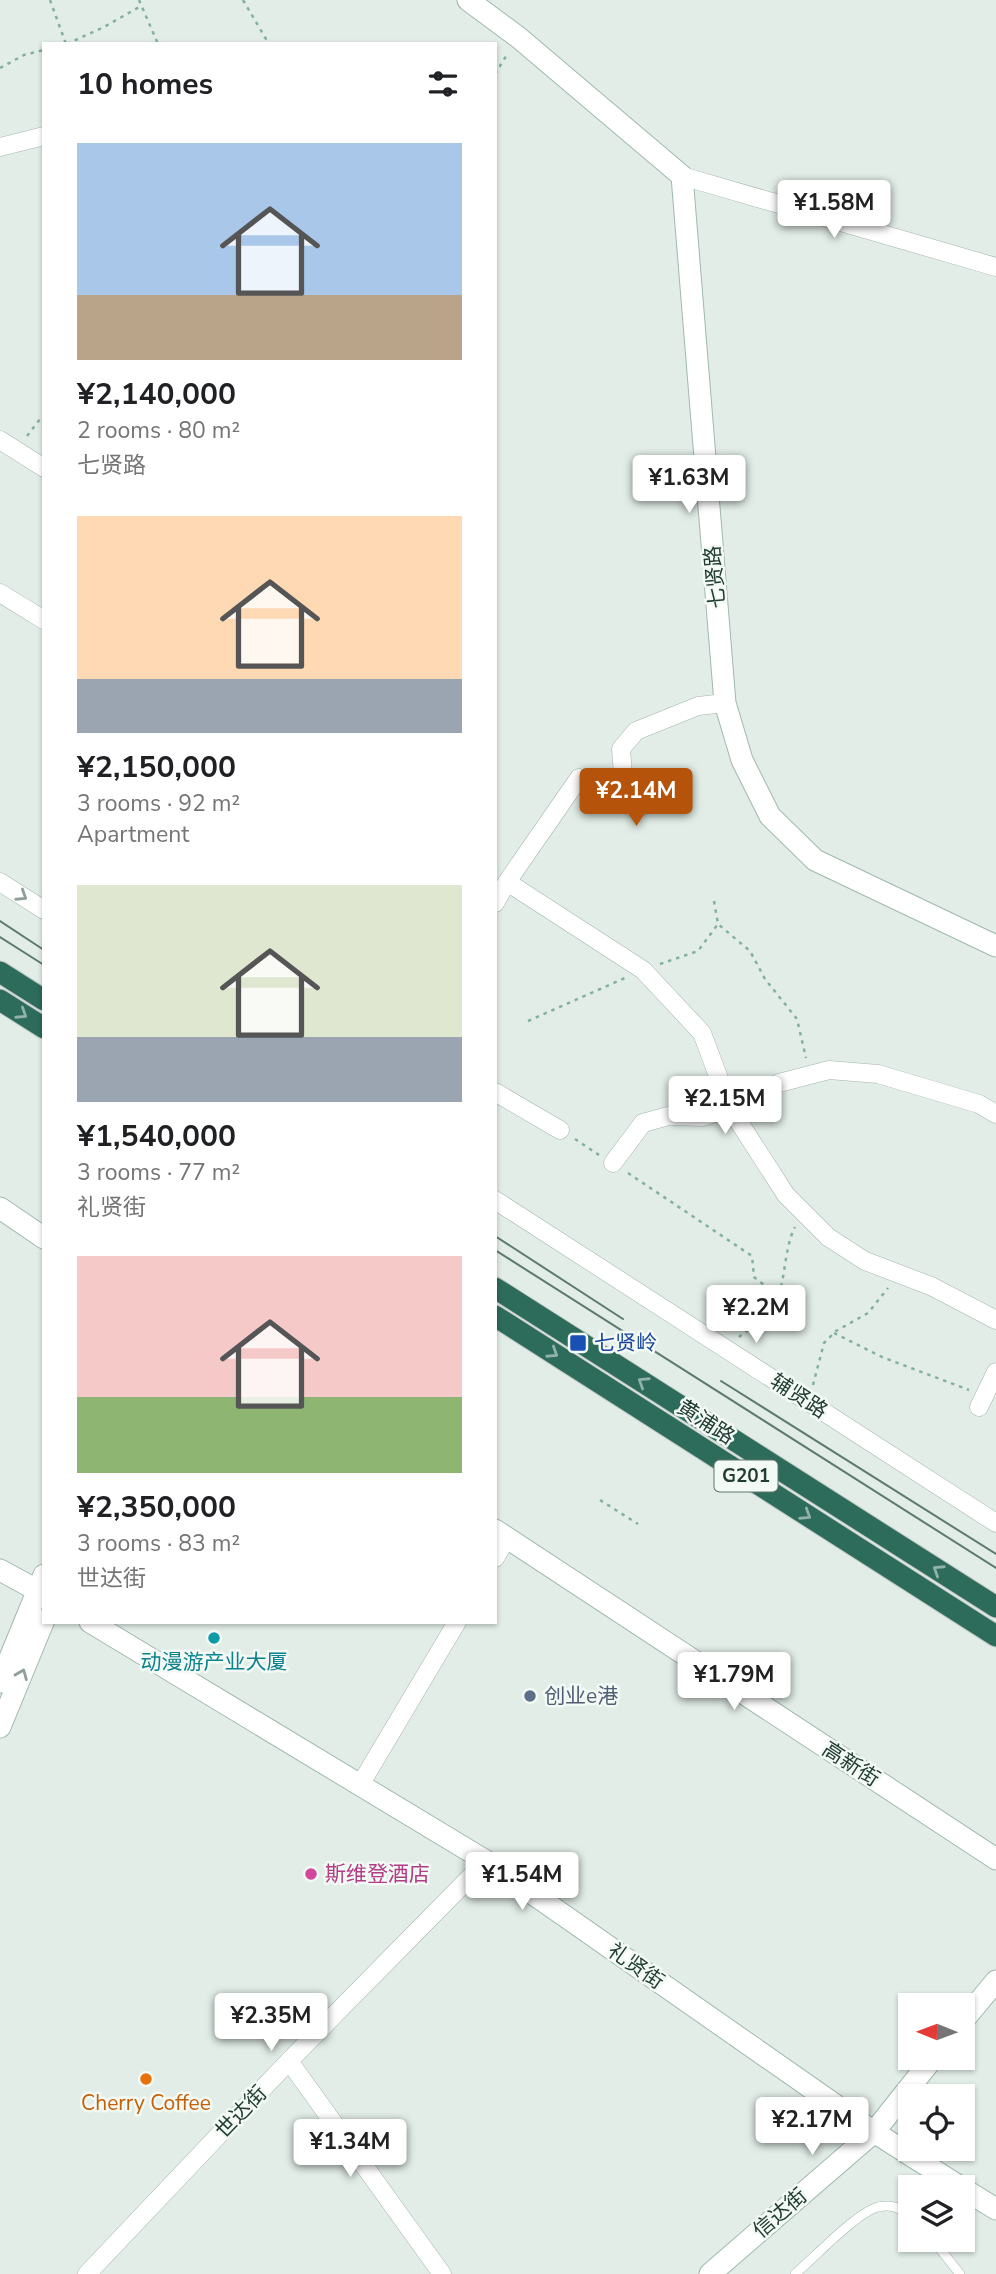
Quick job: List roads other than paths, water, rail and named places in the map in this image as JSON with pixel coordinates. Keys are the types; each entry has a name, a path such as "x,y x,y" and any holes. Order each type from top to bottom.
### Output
{"highway":[{"path":"0,972 42,999"},
{"path":"0,1000 42,1027"},
{"name":"黄浦路","path":"497,1289 996,1607"},
{"name":"黄浦路","path":"497,1317 996,1636"}],"street":[{"path":"468,0 518,37 682,176 996,267"},
{"path":"0,147 42,136"},
{"name":"七贤路","path":"682,176 725,703 742,760 770,816 815,860 996,946"},
{"path":"0,440 42,467"},
{"path":"0,593 42,619"},
{"path":"497,900 579,778 636,809 643,805 638,793 623,774 621,750 636,731 698,706 725,703"},
{"path":"0,882 42,909"},
{"path":"507,882 643,970 702,1033 730,1108 786,1195 828,1237 865,1261 931,1286 996,1320"},
{"path":"613,1163 643,1123 668,1116 703,1117 730,1108 779,1083 829,1070 878,1074 979,1104 996,1114"},
{"path":"497,1093 560,1130"},
{"name":"辅贤路","path":"497,1201 996,1523"},
{"path":"0,1208 42,1237"},
{"path":"982,1402 996,1372"},
{"name":"高新街","path":"501,1534 996,1859"},
{"path":"0,1570 42,1587 0,1682"},
{"path":"0,1727 42,1624"},
{"name":"礼贤街","path":"93,1624 485,1861 874,2132 942,2175"},
{"path":"360,1786 456,1624"},
{"name":"世达街","path":"87,2274 289,2061 485,1861"},
{"path":"975,2006 996,1981"},
{"path":"289,2061 442,2274"},
{"name":"信达街","path":"710,2274 874,2132 923,2070"},
{"name":"礼贤街","path":"975,2196 996,2209"}],"lane":[{"path":"796,2274 866,2211 881,2206 898,2208"},
{"path":"943,2252 960,2274"}],"tram line":[{"path":"0,921 42,949"},
{"path":"0,937 42,964"},
{"path":"497,1237 623,1319"},
{"path":"497,1251 996,1568"},
{"path":"721,1381 996,1554"}],"place":[{"name":"七贤岭","path":"578,1343"},
{"name":"动漫游产业大厦","path":"214,1638"},
{"name":"创业e港","path":"530,1696"},
{"name":"斯维登酒店","path":"311,1874"},
{"name":"Cherry Coffee","path":"146,2079"}]}
